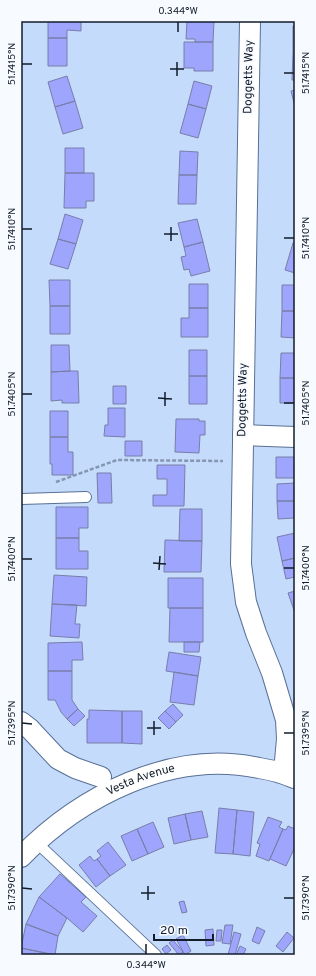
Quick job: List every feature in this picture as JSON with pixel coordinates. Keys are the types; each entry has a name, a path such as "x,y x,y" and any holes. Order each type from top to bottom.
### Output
{"street":[{"name":"Doggetts Way","path":"250,21 241,564 246,602 272,674 286,720 287,739 285,761 289,775"},
{"path":"243,435 295,437"},
{"name":"Vesta Avenue","path":"21,722 30,729 58,759 75,768 101,777"},
{"name":"Vesta Avenue","path":"21,857 36,842 81,808 109,792 165,770 208,764 243,764 289,775"}],"lane":[{"path":"21,500 86,498"},
{"path":"36,842 156,955"}],"path":[{"path":"51,484 117,460 242,461"}],"building":[{"path":"48,21 81,21 81,31 67,30 67,38 48,38"},
{"path":"187,21 214,21 213,42 195,42 195,39 186,39"},
{"path":"293,26 295,26 295,53 293,53"},
{"path":"48,38 67,38 67,66 48,66"},
{"path":"184,42 213,42 213,71 194,71 194,68 184,68"},
{"path":"293,53 295,53 295,80 292,80"},
{"path":"67,76 75,101 55,107 48,82"},
{"path":"194,81 212,86 206,109 188,104"},
{"path":"295,90 295,107 291,91"},
{"path":"75,101 83,128 63,134 55,107"},
{"path":"188,104 206,109 198,138 180,133"},
{"path":"65,148 84,148 84,173 65,173"},
{"path":"180,151 198,152 197,175 179,175"},
{"path":"65,173 94,173 94,201 86,201 86,208 64,208"},
{"path":"179,175 197,175 196,204 178,204"},
{"path":"65,214 83,220 76,244 58,239"},
{"path":"197,219 203,242 184,247 178,223"},
{"path":"58,239 76,244 68,269 50,264"},
{"path":"203,242 210,271 191,276 189,269 184,270 181,257 186,256 184,247"},
{"path":"293,243 295,243 295,273 285,270"},
{"path":"49,280 70,280 70,306 50,306"},
{"path":"189,284 208,284 208,308 189,308"},
{"path":"282,285 295,285 295,311 282,311"},
{"path":"50,306 70,306 70,334 50,334"},
{"path":"189,308 208,308 208,337 181,337 181,318 189,318"},
{"path":"282,311 295,311 295,338 281,337"},
{"path":"51,345 69,345 70,371 51,372"},
{"path":"189,350 207,350 207,376 189,376"},
{"path":"281,353 295,353 295,378 280,378"},
{"path":"78,371 79,403 62,403 62,400 51,401 51,372"},
{"path":"189,376 207,376 207,404 189,404"},
{"path":"280,378 295,378 295,403 280,403"},
{"path":"113,386 126,386 126,404 113,404"},
{"path":"108,408 125,408 125,437 104,436 105,425 108,425"},
{"path":"50,411 68,411 68,437 50,437"},
{"path":"176,419 199,419 199,421 205,421 205,435 200,435 199,453 175,452"},
{"path":"50,437 68,437 68,452 73,452 73,475 52,475 52,464 50,464"},
{"path":"125,441 142,441 142,456 125,456"},
{"path":"276,457 295,457 295,478 276,478"},
{"path":"157,465 185,465 184,506 153,506 153,495 167,495 167,479 157,479"},
{"path":"97,473 111,473 112,503 98,503"},
{"path":"295,483 295,501 277,501 277,484"},
{"path":"277,501 295,501 295,518 278,519"},
{"path":"56,507 88,507 88,528 79,528 79,538 56,538"},
{"path":"180,509 202,509 202,541 179,541"},
{"path":"295,533 295,558 282,561 277,537"},
{"path":"56,538 79,538 79,551 88,551 88,569 56,569"},
{"path":"165,540 202,541 201,572 164,572"},
{"path":"295,558 295,577 286,579 282,561"},
{"path":"54,575 87,577 86,606 52,604"},
{"path":"168,578 203,578 203,608 168,608"},
{"path":"295,591 295,613 288,593"},
{"path":"52,604 77,605 75,624 80,624 79,638 50,636"},
{"path":"170,608 203,608 203,642 169,642"},
{"path":"82,642 83,660 72,660 72,671 48,671 48,643"},
{"path":"184,642 200,642 199,652 184,652"},
{"path":"169,652 201,657 198,676 166,671"},
{"path":"48,671 72,671 72,700 78,709 67,719 61,712 55,700 48,700"},
{"path":"174,672 198,676 194,705 170,702"},
{"path":"173,704 183,715 176,722 165,711"},
{"path":"78,709 85,716 74,726 67,719"},
{"path":"89,710 122,711 122,743 87,743 87,719 89,719"},
{"path":"122,711 142,711 142,744 122,743"},
{"path":"165,711 176,722 169,729 158,718"},
{"path":"219,808 237,810 233,854 215,853"},
{"path":"237,810 254,812 250,856 233,854"},
{"path":"202,811 208,837 191,840 185,814"},
{"path":"185,814 191,840 174,844 168,818"},
{"path":"268,817 282,822 279,827 283,829 269,861 256,856 260,844 257,843"},
{"path":"153,822 164,847 148,854 137,829"},
{"path":"288,826 295,829 295,847 286,866 270,859 283,829 286,830"},
{"path":"137,829 148,854 132,861 121,836"},
{"path":"108,842 126,865 110,876 97,859 101,856 97,851"},
{"path":"90,856 94,861 97,859 110,876 96,887 79,865"},
{"path":"60,874 86,897 81,902 97,916 83,932 39,897"},
{"path":"39,897 67,918 58,936 26,924"},
{"path":"184,901 187,912 182,913 179,902"},
{"path":"26,924 58,936 55,955 21,948"},
{"path":"225,925 233,925 230,944 222,943"},
{"path":"257,927 265,931 259,944 252,941"},
{"path":"213,929 214,945 206,946 205,930"},
{"path":"217,930 222,930 221,941 216,941"},
{"path":"234,932 241,934 235,955 228,955"},
{"path":"287,932 294,938 283,952 276,946"},
{"path":"183,935 191,951 185,955 176,939"},
{"path":"173,940 183,952 179,955 169,943"},
{"path":"167,945 171,950 166,954 162,949"},
{"path":"240,946 246,949 243,955 236,955"},
{"path":"21,948 55,955 21,955"}]}
